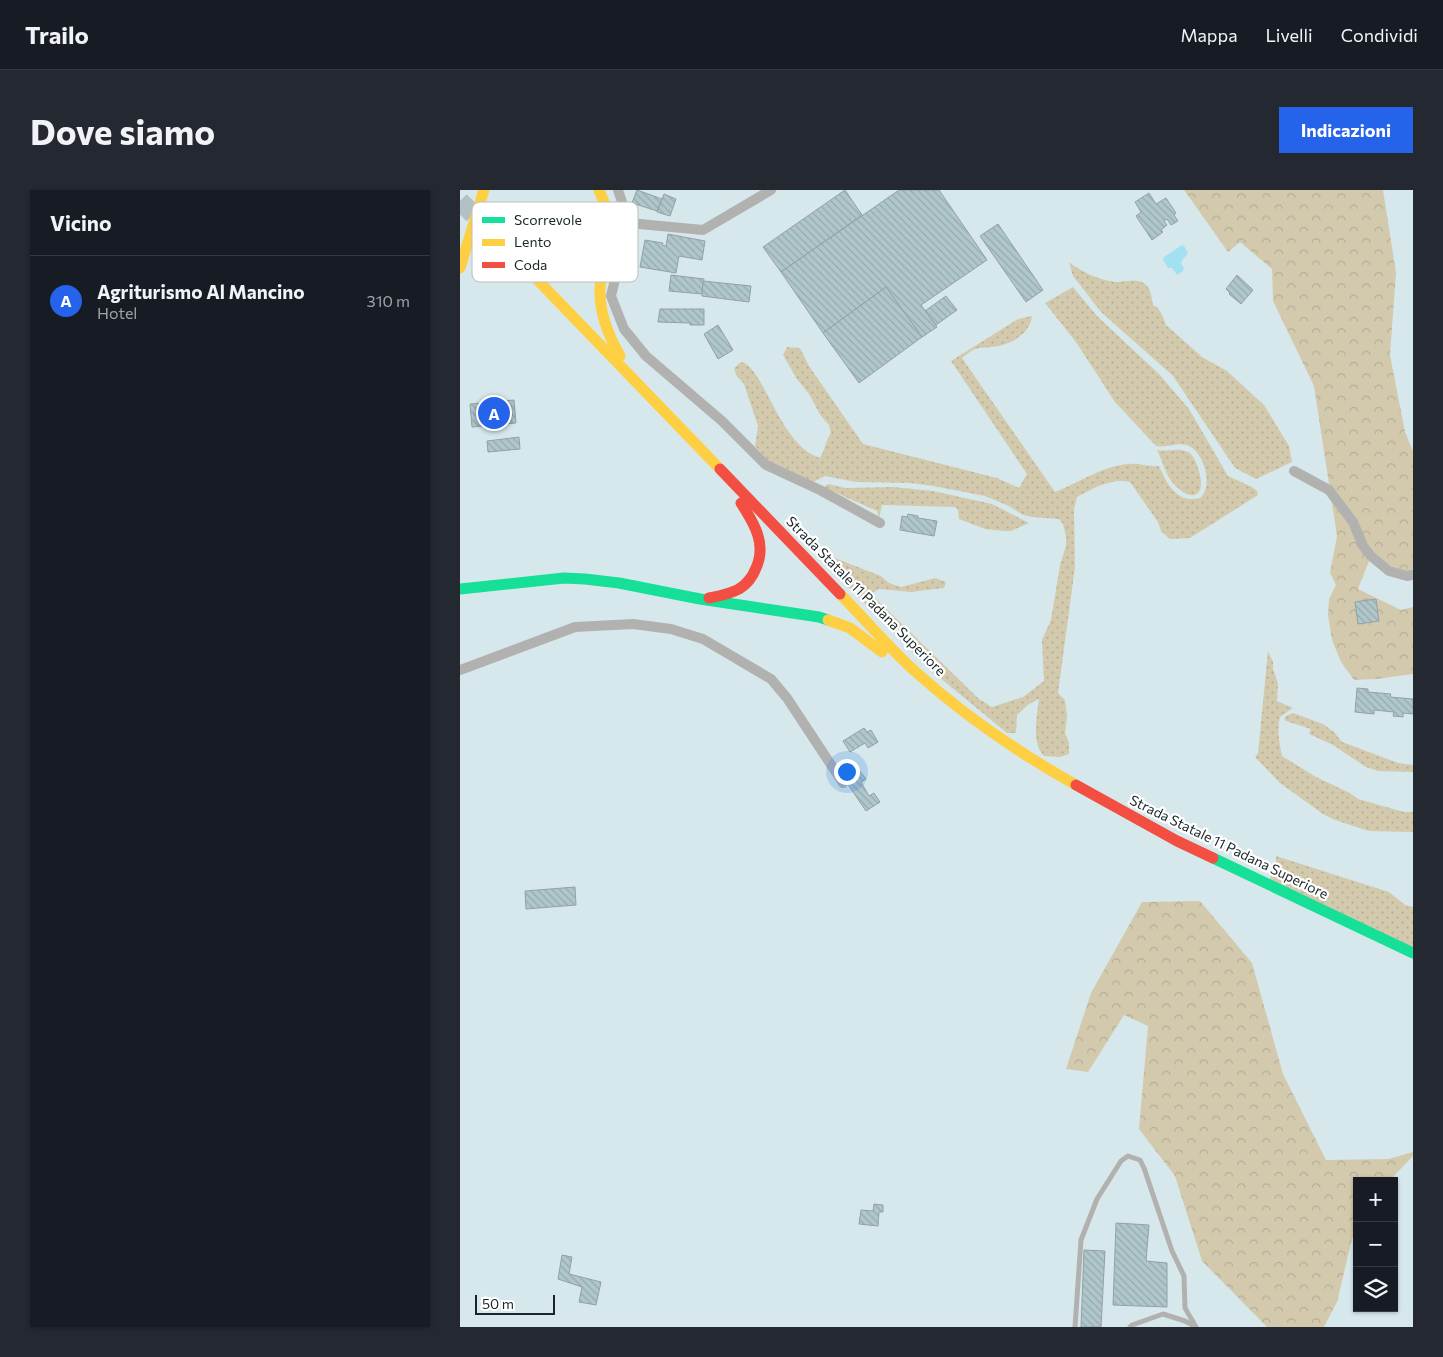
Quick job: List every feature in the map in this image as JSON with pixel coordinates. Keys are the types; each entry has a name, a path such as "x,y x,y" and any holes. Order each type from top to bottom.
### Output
{"main road":[{"path":"480,202 484,190"},
{"path":"599,190 603,202"},
{"path":"460,268 472,229"},
{"name":"Strada Statale 11 Padana Superiore","path":"539,282 916,672 961,710 1040,765 1177,842 1413,954"},
{"path":"599,282 599,310 604,325 611,341 638,385"},
{"path":"700,600 739,589 751,578 758,564 761,550 758,532 749,514 711,461"},
{"path":"460,589 544,580 585,579 619,582 700,600 819,617 850,628 867,640 954,715 999,738"}],"street":[{"path":"618,190 622,202"},
{"path":"638,224 703,230 771,190"},
{"path":"614,282 611,296 624,329 646,356 722,421 766,465 820,490 880,523"},
{"path":"1294,471 1330,490 1353,522 1364,546 1371,556 1389,571 1407,576 1413,575"},
{"path":"460,670 575,627 632,624 671,629 703,638 772,679 787,698 843,783"}],"lane":[{"path":"1075,1327 1081,1240 1097,1199 1121,1161 1128,1156 1140,1160 1144,1168 1172,1251 1184,1276 1185,1308 1196,1327"},
{"path":"1130,1327 1163,1314 1185,1321 1196,1327"}],"green space":[{"path":"1184,190 1383,190 1396,273 1390,355 1405,432 1413,451 1413,573 1391,566 1373,551 1358,589 1401,610 1413,607 1413,674 1354,680 1341,662 1332,640 1328,615 1329,599 1336,585 1330,573 1337,536 1314,386 1273,301 1272,269 1240,242 1228,252"},
{"path":"1069,262 1090,275 1102,279 1115,282 1138,281 1145,284 1150,291 1153,305 1158,308 1166,325 1202,357 1227,371 1264,405 1289,446 1292,462 1256,479 1235,468 1173,376 1101,312 1073,276"},
{"path":"1073,287 1097,316 1159,374 1189,409 1228,476 1252,487 1257,491 1258,495 1190,538 1170,539 1161,531 1158,522 1130,482 1116,481 1096,487 1077,497 1074,509 1075,567 1058,693 1065,700 1067,716 1065,733 1069,743 1069,754 1060,757 1044,756 1037,744 1036,721 1039,699 1029,704 1017,715 1016,733 1007,733 928,668 826,564 824,557 827,555 881,576 889,583 901,587 935,578 946,582 944,588 911,592 879,589 871,594 979,699 992,707 1023,697 1044,681 1042,640 1051,620 1060,565 1066,546 1063,524 1059,519 1023,515 1009,506 985,496 933,486 911,483 856,482 825,476 811,483 770,463 755,446 758,426 744,384 736,375 734,368 741,362 749,367 794,438 806,450 820,458 831,433 829,425 821,416 783,355 787,347 800,348 809,366 863,444 997,478 1019,488 1027,474 951,361 1018,319 1032,316 1023,334 1011,342 975,349 962,358 1055,492 1109,468 1132,464 1159,466 1169,486 1179,495 1192,499 1200,498 1204,493 1207,478 1198,454 1183,444 1156,446 1115,402 1076,342 1045,303"},
{"path":"1157,450 1180,450 1191,454 1196,463 1201,481 1200,490 1197,494 1188,495 1175,486 1168,476"},
{"path":"828,484 846,488 893,487 933,491 992,504 1029,523 1011,531 985,529 959,519 958,510 955,507 882,505 879,519 877,511 825,488"},
{"path":"1268,651 1278,683 1277,701 1293,708 1280,717 1279,736 1282,756 1316,777 1350,793 1358,799 1404,812 1413,812 1413,832 1369,831 1335,820 1323,814 1280,783 1255,757 1258,753"},
{"path":"1293,713 1323,724 1334,732 1342,742 1398,763 1413,765 1413,772 1378,771 1366,767 1333,745 1309,734 1311,729 1284,719"},
{"path":"1276,856 1389,892 1405,905 1413,907 1413,949 1269,881 1276,864"},
{"path":"1200,901 1252,963 1283,1074 1326,1160 1388,1159 1413,1152 1413,1156 1393,1177 1353,1177 1353,1237 1337,1302 1324,1327 1267,1327 1202,1261 1175,1176 1139,1129 1148,1026 1124,1015 1088,1072 1066,1069 1091,993 1142,902"}],"water":[{"path":"1182,245 1188,253 1181,262 1183,271 1177,275 1172,268 1168,268 1163,260 1164,257"}],"building":[{"path":"637,190 662,199 657,211 638,205 638,202 632,202"},
{"path":"845,190 862,215 781,272 763,247"},
{"path":"899,190 939,190 987,260 921,305 937,327 922,337 886,287 823,333 781,272"},
{"path":"1149,193 1156,204 1166,198 1176,213 1174,215 1178,221 1171,225 1167,219 1164,221 1167,225 1161,230 1163,232 1152,240 1136,216 1141,212 1135,202"},
{"path":"664,194 676,199 670,216 657,212"},
{"path":"998,224 1043,290 1026,302 980,236"},
{"path":"668,234 705,241 702,260 679,256 676,273 640,267 645,240 663,243 662,245 666,246"},
{"path":"671,275 704,279 702,294 669,291"},
{"path":"1237,275 1253,290 1241,304 1226,289"},
{"path":"703,281 751,286 749,302 702,296"},
{"path":"886,287 922,337 859,383 823,333"},
{"path":"946,296 957,310 936,325 925,311"},
{"path":"660,309 704,309 704,325 658,322"},
{"path":"718,325 733,350 718,359 704,334"},
{"path":"514,400 516,423 472,427 470,404"},
{"path":"519,437 520,449 488,452 487,441"},
{"path":"908,514 918,516 918,518 937,521 934,536 900,530 902,516 907,517"},
{"path":"1376,599 1379,621 1358,624 1355,602"},
{"path":"1357,688 1368,689 1368,692 1391,694 1390,697 1413,699 1413,714 1403,713 1403,717 1393,716 1394,712 1374,710 1374,714 1355,712"},
{"path":"864,728 867,732 871,730 878,742 868,748 865,743 850,752 843,741"},
{"path":"855,765 866,779 861,782 869,796 874,793 880,802 866,811 845,780 848,778 844,772"},
{"path":"575,887 576,905 526,909 525,891"},
{"path":"874,1204 883,1205 883,1212 879,1212 878,1226 859,1224 861,1210 873,1211"},
{"path":"1116,1223 1149,1225 1146,1261 1167,1263 1167,1307 1113,1305"},
{"path":"1084,1250 1105,1251 1101,1327 1081,1327"},
{"path":"562,1255 572,1257 569,1274 601,1282 596,1305 579,1302 582,1287 558,1279"}],"tunnel":[{"path":"460,201 472,213"}],"traffic: fast":[{"path":"460,589 564,578 585,579 619,583 700,599 819,617 828,620"},
{"path":"1213,858 1413,953"}],"traffic: slow":[{"path":"480,202 484,190"},
{"path":"599,190 604,202"},
{"path":"460,268 472,229"},
{"path":"540,282 720,469"},
{"path":"601,282 602,312 609,334 620,356"},
{"path":"840,594 907,664 954,705 1014,747 1076,785"},
{"path":"828,620 850,628 882,652"}],"traffic: jam":[{"path":"720,469 840,594"},
{"path":"709,598 736,591 747,582 756,568 759,559 760,542 754,526 741,503"},
{"path":"1076,785 1177,841 1213,858"}],"place":[{"name":"Agriturismo Al Mancino","path":"494,413"}]}
